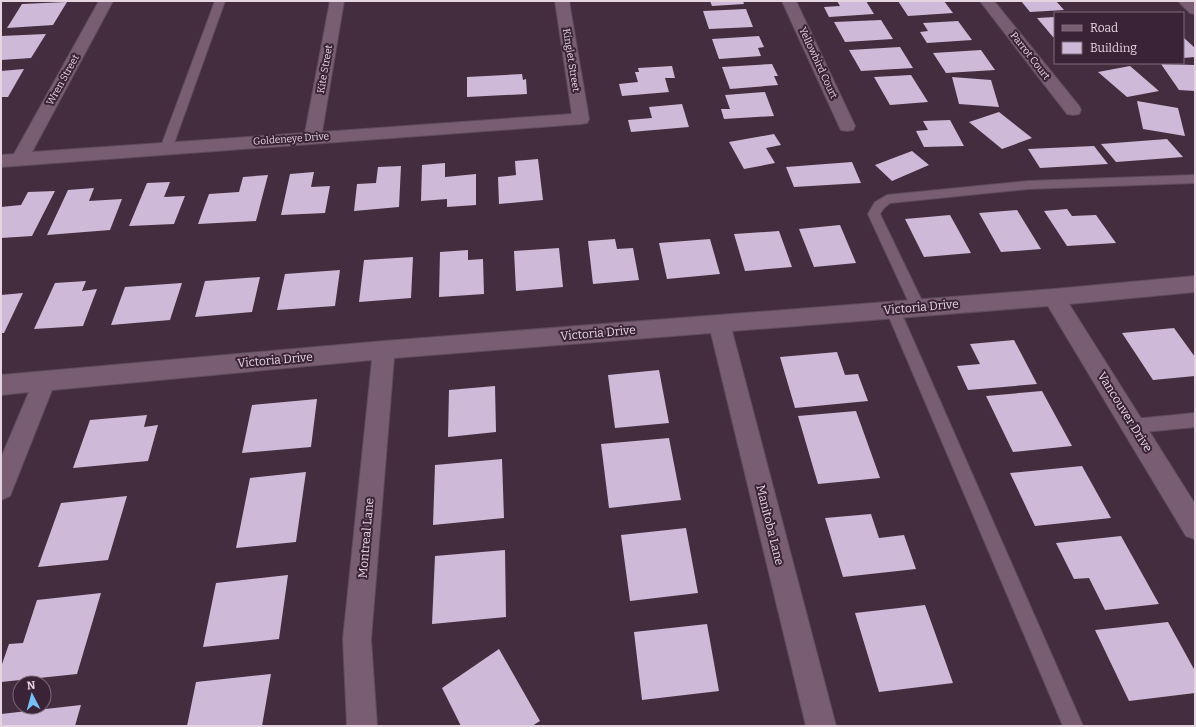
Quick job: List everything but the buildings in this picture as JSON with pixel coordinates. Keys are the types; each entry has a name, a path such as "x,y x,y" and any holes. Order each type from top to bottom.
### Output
{"street":[{"name":"Wren Street","path":"20,159 106,1"},
{"name":"Kite Street","path":"313,137 337,1"},
{"name":"Kinglet Street","path":"562,1 581,119"},
{"name":"Yellowbird Court","path":"789,1 847,126"},
{"name":"Parrot Court","path":"986,1 1073,110"},
{"path":"1185,1 1195,10"},
{"name":"Goldeneye Drive","path":"1,161 313,137 581,119"},
{"name":"Victoria Drive","path":"1,384 384,350 1054,297 1195,284"},
{"name":"Vancouver Drive","path":"1054,297 1195,526"},
{"name":"Manitoba Lane","path":"719,323 821,726"},
{"name":"Montreal Lane","path":"362,726 357,640 384,350"},
{"path":"1,488 45,380"}],"lane":[{"path":"166,149 199,54 220,1"},
{"path":"918,307 874,214 879,204 887,199 1028,185 1195,179"},
{"path":"893,310 1073,726"},
{"path":"1134,426 1195,420"}]}
